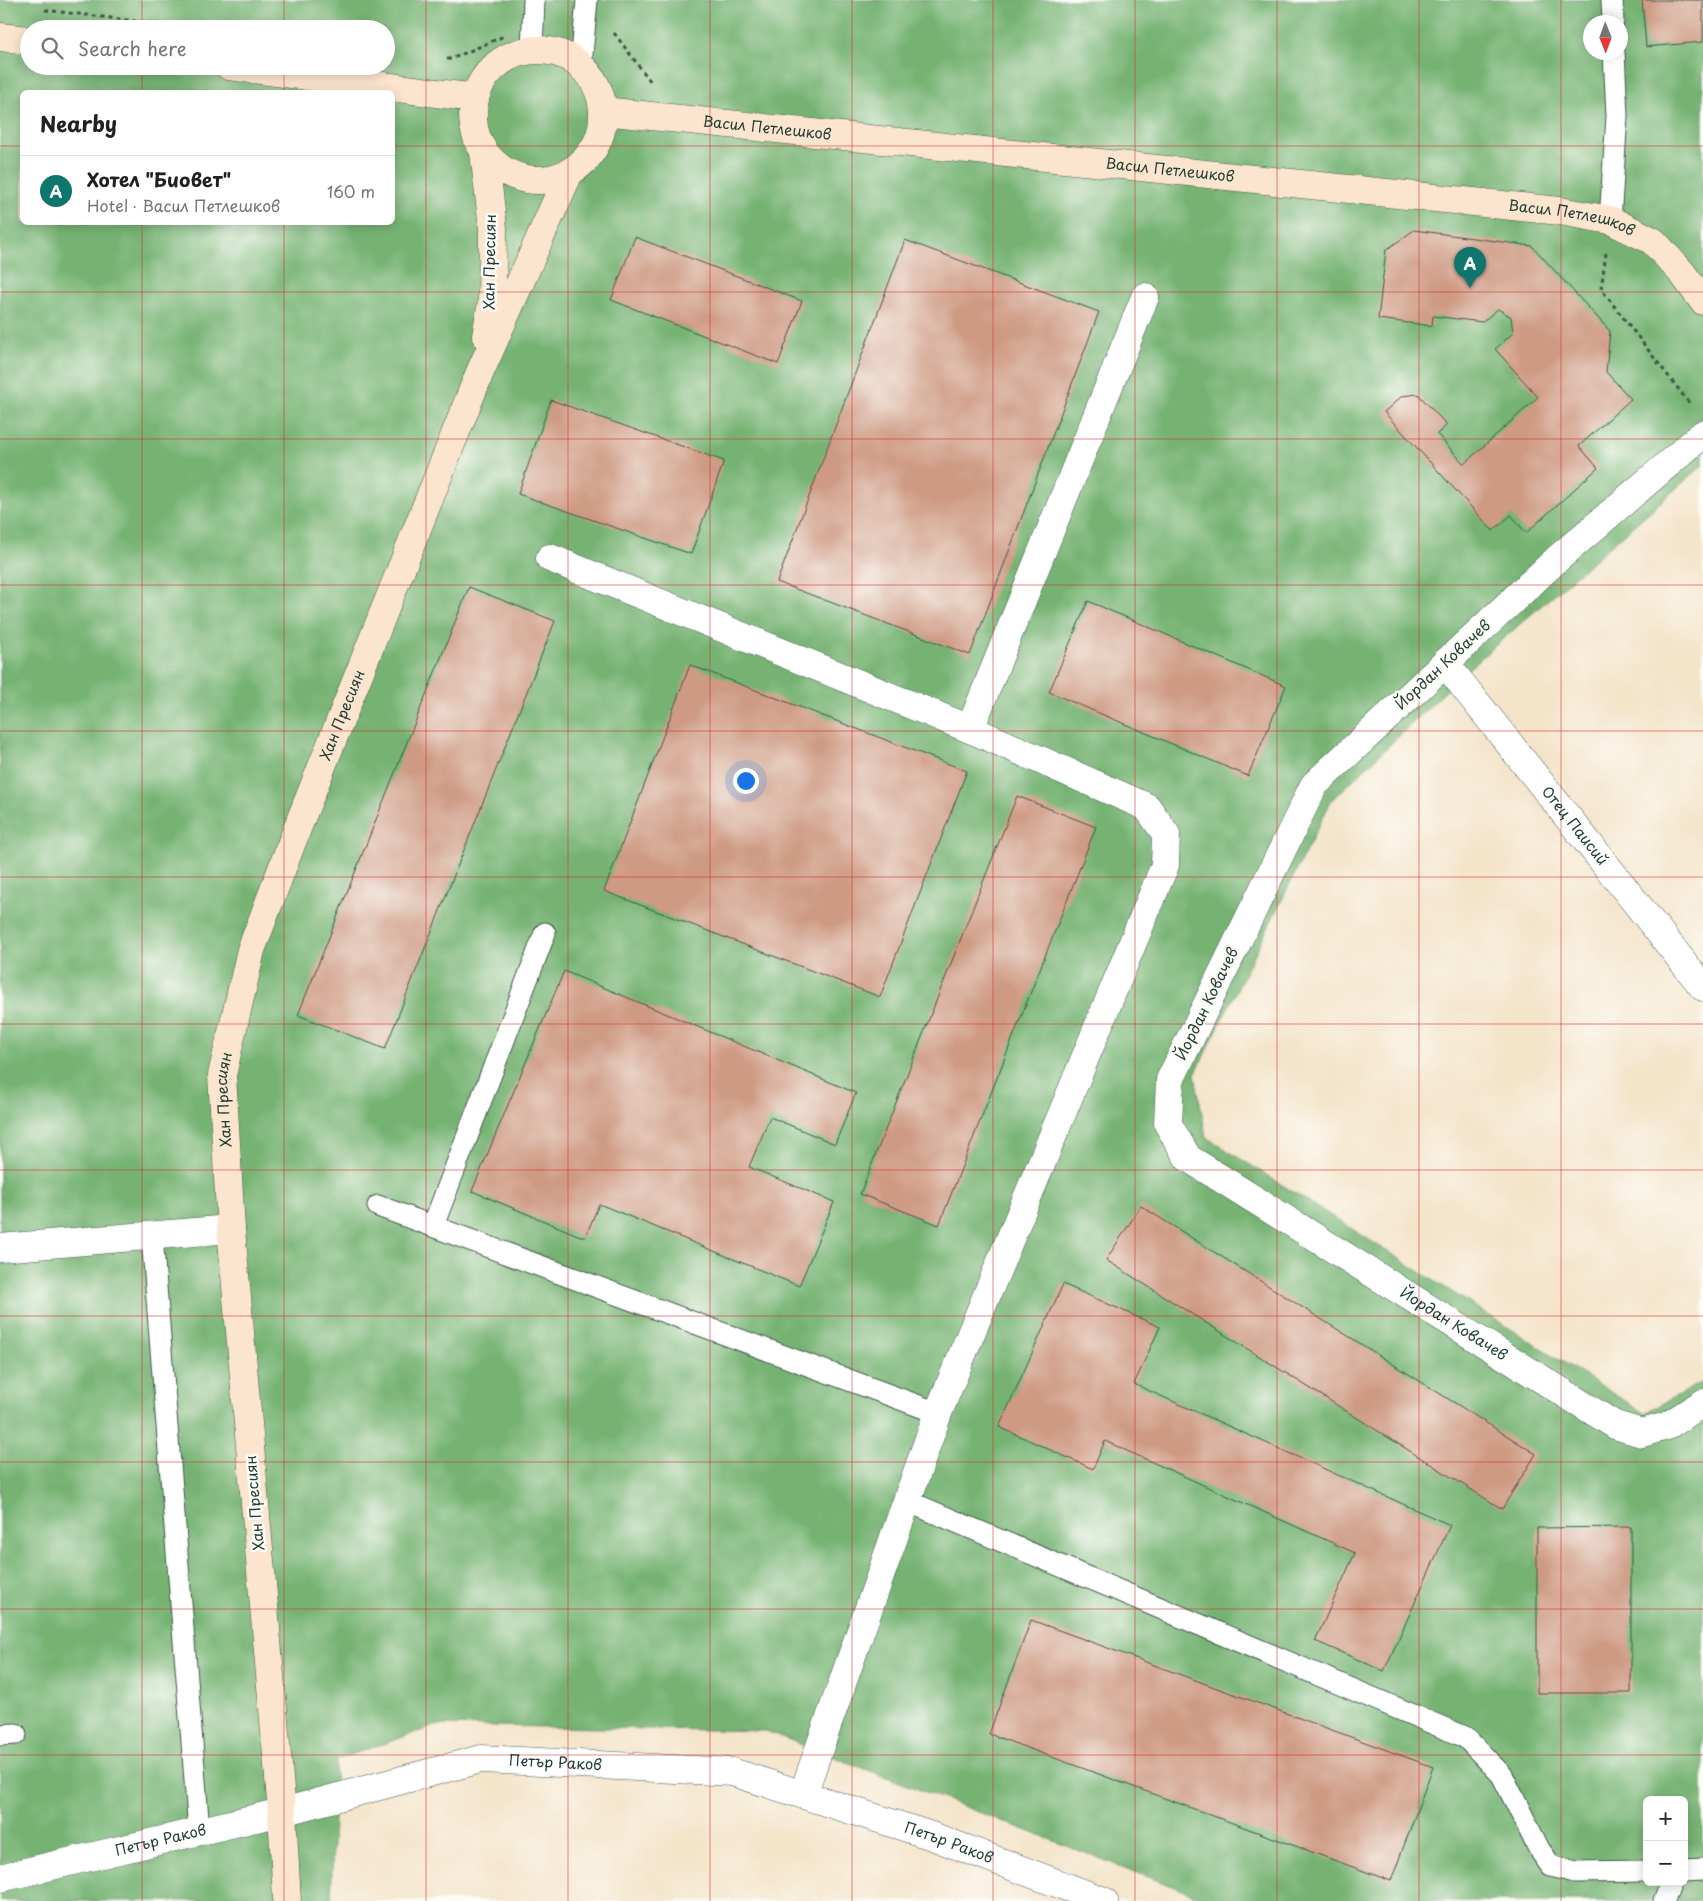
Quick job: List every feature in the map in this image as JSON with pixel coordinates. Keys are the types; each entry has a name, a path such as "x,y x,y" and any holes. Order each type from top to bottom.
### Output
{"street":[{"path":"0,37 20,39"},
{"path":"532,50 558,52 581,65 592,78 600,94 604,111 602,130 595,147 584,162 568,173 551,179 532,180 514,175 497,165 484,152 476,135 473,117 475,98 480,86 496,65 506,58 532,50"},
{"path":"298,75 475,98"},
{"name":"Васил Петлешков","path":"604,111 1560,211 1610,220 1653,241 1683,274 1703,301"},
{"name":"Хан Пресиян","path":"480,372 492,302 493,228 484,152"},
{"name":"Хан Пресиян","path":"287,1901 282,1812 231,1229 222,1075 251,950 302,816 480,372 568,173"},
{"path":"970,729 1144,297"},
{"name":"Йордан Ковачев","path":"1703,434 1556,560 1314,785 1170,1080 1168,1124 1188,1158 1616,1425 1642,1433 1667,1426 1703,1403"},
{"path":"550,558 970,729 1147,807 1166,834 1165,865 938,1414 803,1794"},
{"name":"Отец Паисий","path":"1445,663 1703,988"},
{"path":"0,1248 231,1229"},
{"name":"Петър Раков","path":"0,1878 282,1812 481,1759 732,1772 932,1836 1104,1901"}],"lane":[{"path":"532,50 534,0"},
{"path":"581,65 587,0"},
{"path":"1612,0 1613,15"},
{"path":"1610,220 1617,116 1614,60"},
{"path":"433,1226 545,933"},
{"path":"378,1206 938,1414"},
{"path":"152,1236 198,1831"},
{"path":"907,1501 1465,1737 1502,1775 1539,1849 1552,1866 1576,1872 1643,1871"},
{"path":"1688,1871 1703,1870"},
{"path":"1664,1901 1670,1886"}],"path":[{"path":"38,9 128,20"},
{"path":"442,58 451,59 533,23"},
{"path":"584,29 614,33 655,88"},
{"path":"1610,220 1602,289 1691,405"}],"green space":[{"path":"0,0 1703,0 1703,465 1473,665 1331,801 1195,1074 1206,1137 1644,1413 1703,1382 1703,1901 1211,1901 766,1731 438,1725 336,1760 331,1901 0,1901"}],"building":[{"path":"1642,0 1703,0 1703,42 1646,47"},
{"path":"1414,230 1532,246 1610,331 1606,372 1631,399 1579,446 1598,468 1526,533 1511,515 1493,531 1384,412 1402,396 1418,394 1447,425 1437,434 1464,464 1538,397 1495,349 1513,333 1511,317 1498,309 1482,322 1433,316 1432,326 1378,319 1386,250"},
{"path":"635,237 802,301 778,364 611,300"},
{"path":"905,240 1099,312 970,655 777,582"},
{"path":"551,400 724,461 691,554 518,494"},
{"path":"469,587 555,621 385,1049 298,1015"},
{"path":"1088,601 1286,686 1248,776 1049,692"},
{"path":"690,665 967,771 880,997 604,891"},
{"path":"1017,796 1096,827 939,1225 860,1194"},
{"path":"564,971 856,1093 835,1144 770,1117 749,1167 834,1202 799,1286 599,1204 585,1238 472,1191"},
{"path":"1141,1206 1536,1454 1502,1509 1106,1260"},
{"path":"1063,1284 1160,1327 1134,1384 1450,1525 1384,1671 1315,1641 1355,1553 1105,1441 1093,1469 999,1427"},
{"path":"1631,1527 1631,1693 1537,1693 1537,1528"},
{"path":"1031,1620 1433,1767 1391,1881 989,1734"}],"place":[{"name":"Хотел \"Биовет\"","path":"1470,288"}]}
